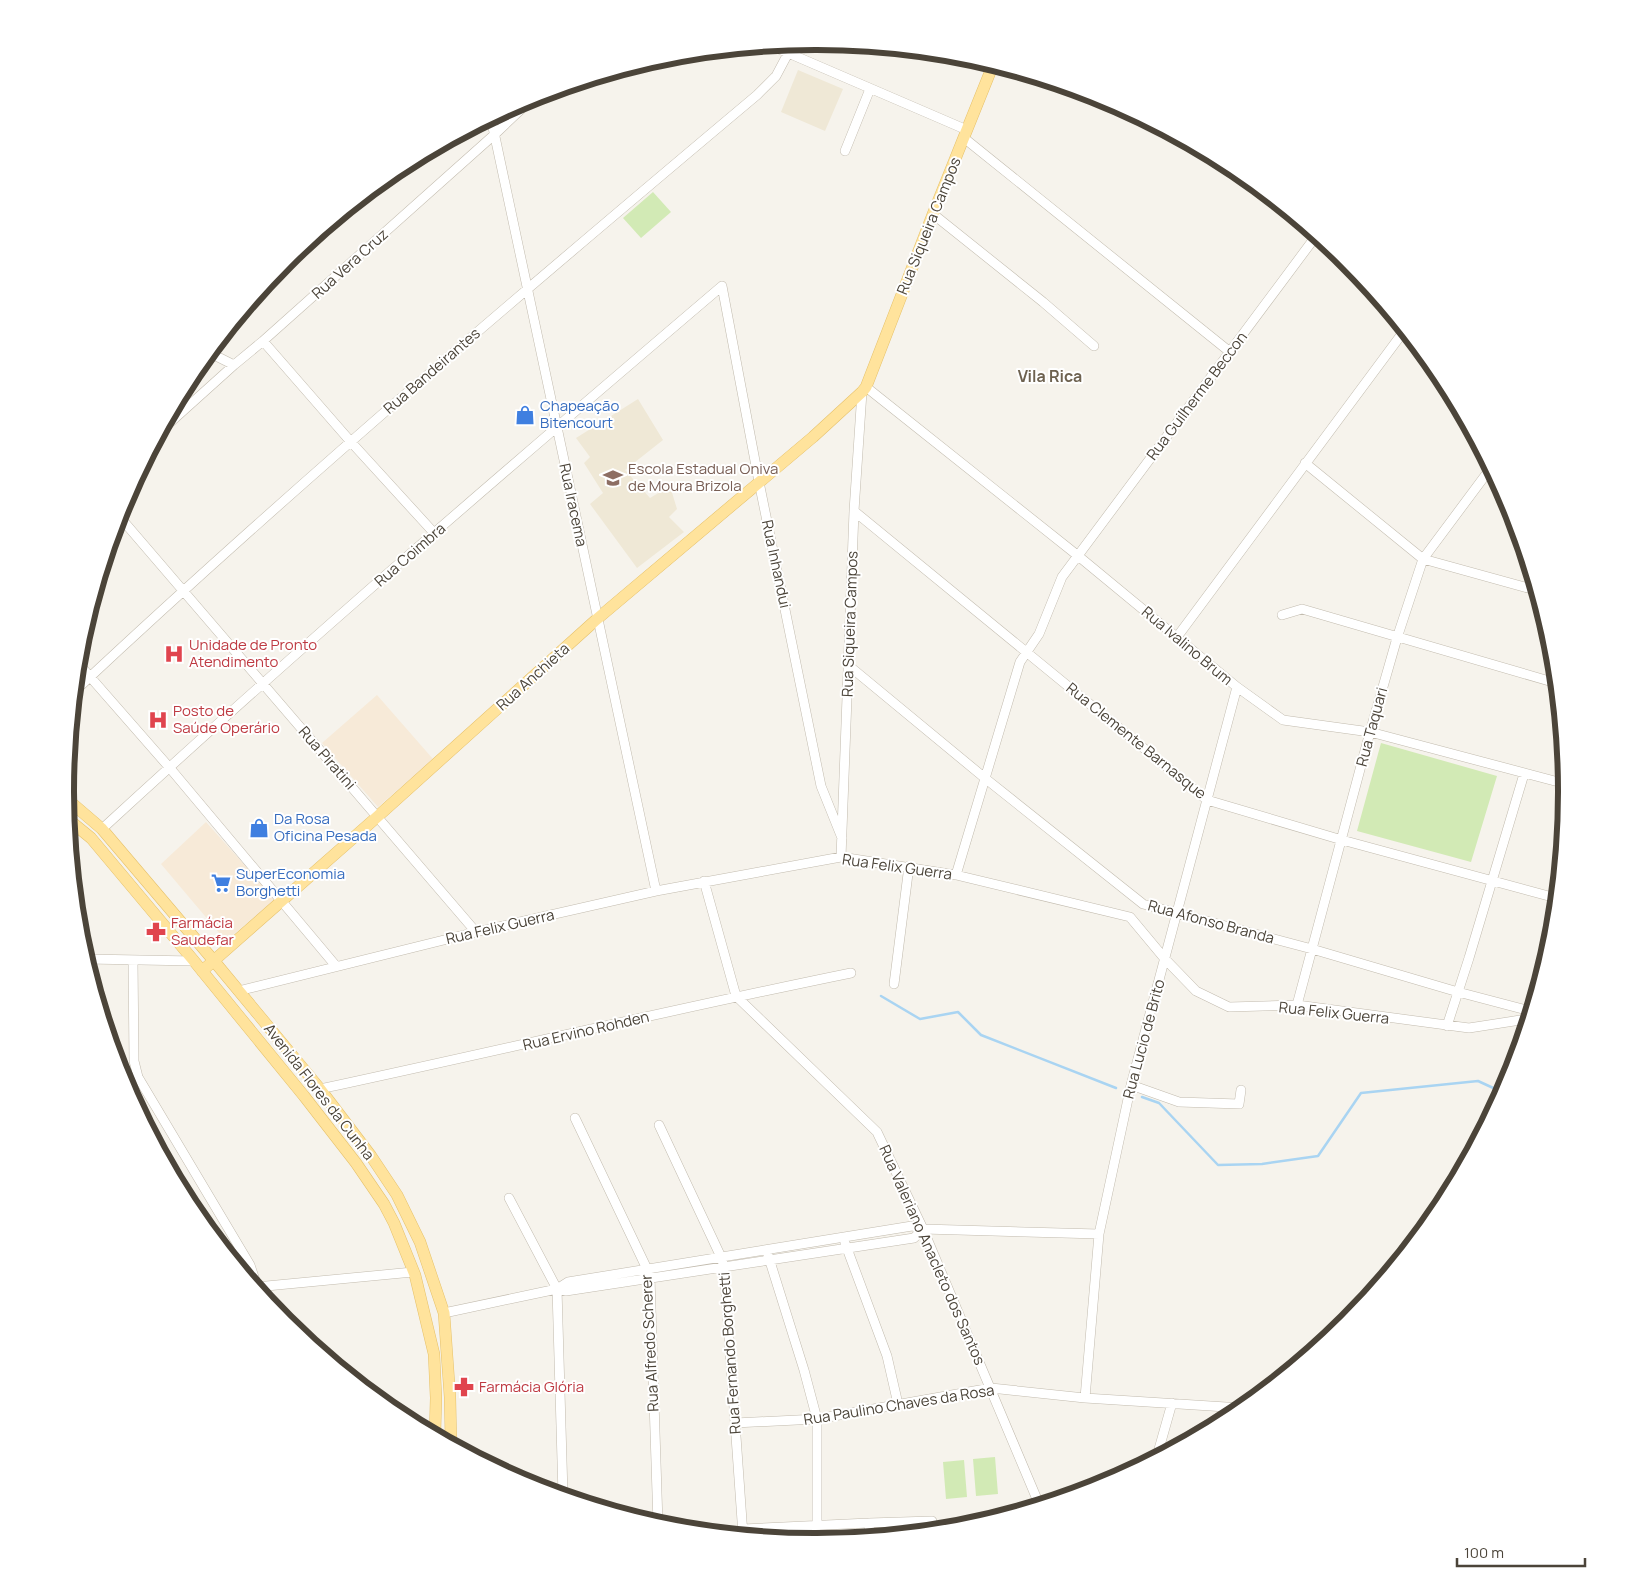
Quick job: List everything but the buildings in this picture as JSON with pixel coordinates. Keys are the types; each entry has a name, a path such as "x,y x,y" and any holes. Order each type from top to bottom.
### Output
{"main road":[{"name":"Rua Siqueira Campos","path":"864,390 932,214 991,71"},
{"name":"Rua Anchieta","path":"202,971 597,619 813,437 864,390"},
{"name":"Avenida Flores da Cunha","path":"75,806 102,829 214,961 320,1089 371,1156 397,1195 420,1242 444,1313 451,1437"},
{"name":"Avenida Flores da Cunha","path":"75,825 91,838 194,961 304,1096 371,1184 394,1223 418,1286 434,1354 435,1428"},
{"path":"413,1272 425,1270 436,1287"},
{"path":"418,1286 434,1312 444,1313"}],"street":[{"path":"783,51 965,134 1230,352"},
{"name":"Rua Bandeirantes","path":"83,684 351,442 527,288 757,95 776,76 790,51"},
{"path":"845,151 870,90"},
{"name":"Rua Vera Cruz","path":"177,417 518,113"},
{"name":"Rua Iracema","path":"492,124 656,891"},
{"path":"932,214 1044,302 1094,346"},
{"name":"Rua Guilherme Beccon","path":"956,874 1020,662 1039,634 1062,577 1312,241"},
{"name":"Rua Coimbra","path":"102,829 262,684 722,286"},
{"name":"Rua Inhandui","path":"722,286 759,482 822,786 842,838"},
{"path":"1177,637 1400,336"},
{"path":"263,341 351,442 435,534"},
{"path":"216,356 234,365"},
{"name":"Rua Siqueira Campos","path":"841,857 854,511 864,390"},
{"name":"Rua Ivalino Brum","path":"864,390 1077,555 1237,687 1283,720 1370,732 1558,782"},
{"path":"1305,463 1424,559 1528,588"},
{"name":"Rua Taquari","path":"1297,1006 1370,732 1397,638 1424,559 1486,475"},
{"name":"Rua Clemente Barnasque","path":"854,511 1207,800 1342,840 1550,896"},
{"name":"Rua Piratini","path":"125,523 476,932"},
{"path":"1282,615 1302,609 1549,681"},
{"name":"Rua Afonso Branda","path":"848,665 986,779 1143,904 1312,948 1458,992 1524,1009"},
{"path":"85,671 169,767 336,966"},
{"name":"Rua Lucio de Brito","path":"1085,1398 1099,1234 1131,1086 1237,687"},
{"path":"1447,1026 1524,774"},
{"name":"Rua Felix Guerra","path":"238,991 476,932 656,891 841,857 956,874 1130,917 1165,959 1196,991 1229,1007 1297,1006 1447,1026 1476,1027 1521,1020"},
{"path":"894,984 909,866"},
{"path":"704,881 736,996"},
{"path":"94,959 194,961"},
{"path":"133,960 134,1061 138,1076 250,1265 252,1272"},
{"name":"Rua Ervino Rohden","path":"320,1089 490,1053 736,996 852,973"},
{"name":"Rua Valeriano Anacleto dos Santos","path":"736,996 877,1132 923,1228 1037,1499"},
{"path":"1131,1086 1179,1102 1238,1104 1241,1090"},
{"name":"Rua Alfredo Scherer","path":"575,1118 648,1274 658,1516"},
{"name":"Rua Fernando Borghetti","path":"659,1125 724,1267 743,1529"},
{"path":"509,1198 557,1289 564,1489"},
{"path":"648,1274 721,1257 912,1226 923,1228 1099,1234"},
{"path":"444,1313 557,1289 568,1282 724,1267 914,1238 923,1228"},
{"path":"843,1238 887,1356 898,1404"},
{"path":"766,1250 804,1370 817,1419 817,1525"},
{"path":"265,1286 413,1272"},
{"name":"Rua Paulino Chaves da Rosa","path":"735,1423 817,1419 991,1388 1085,1398 1229,1407"},
{"path":"1159,1449 1172,1404"},
{"path":"760,1530 817,1525 932,1521"},
{"path":"869,1523 870,1531"}],"shaded area":[{"path":"798,70 843,89 825,131 781,112"},
{"name":"Escola Estadual Oniva de Moura Brizola","path":"638,399 663,440 625,470 650,498 670,486 677,509 669,517 684,532 637,568 590,504 603,493 584,463 590,457 576,438"},
{"path":"377,695 433,759 378,807 322,743"},
{"path":"206,822 275,899 226,941 161,864"}],"green space":[{"path":"653,192 671,212 641,238 623,218"},
{"path":"1381,743 1497,776 1471,862 1357,831"},
{"path":"995,1457 998,1494 976,1496 973,1459"},
{"path":"964,1460 967,1497 946,1499 943,1462"}],"waterway":[{"path":"881,996 920,1019 958,1012 981,1035 1116,1088"},
{"path":"1142,1097 1159,1103 1218,1165 1262,1164 1318,1156 1361,1093 1478,1081 1495,1089"}],"place":[{"name":"Chapeação Bitencourt","path":"525,415"},
{"name":"Escola Estadual Oniva de Moura Brizola","path":"613,478"},
{"name":"Unidade de Pronto Atendimento","path":"174,654"},
{"name":"Posto de Saúde Operário","path":"158,720"},
{"name":"Da Rosa Oficina Pesada","path":"259,828"},
{"name":"SuperEconomia Borghetti","path":"221,883"},
{"name":"Farmácia Saudefar","path":"156,932"},
{"name":"Farmácia Glória","path":"464,1387"}],"district":[{"name":"Vila Rica","path":"1050,376"}]}
